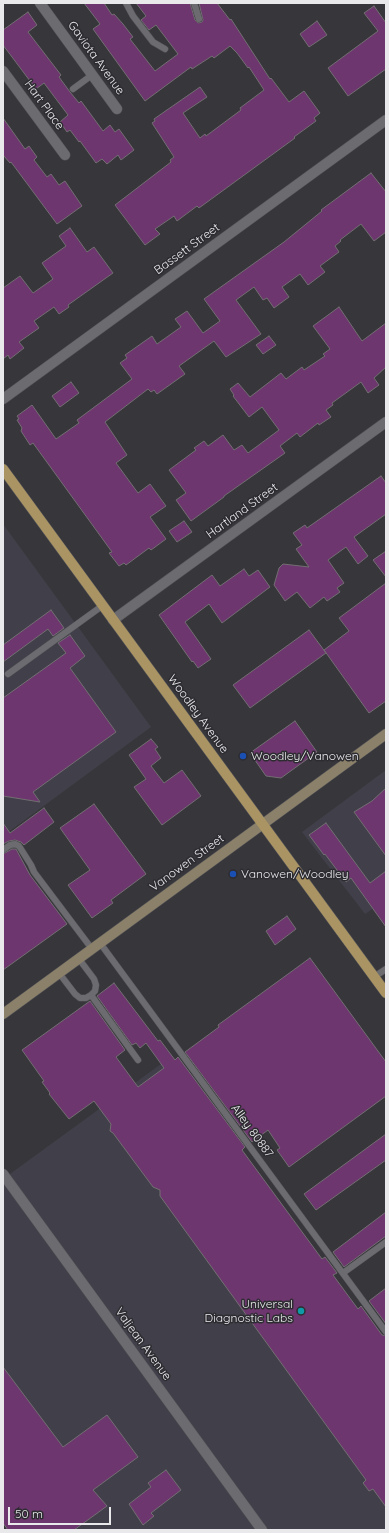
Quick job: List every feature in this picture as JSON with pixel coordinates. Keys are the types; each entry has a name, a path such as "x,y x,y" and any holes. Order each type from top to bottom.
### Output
{"main road":[{"name":"Woodley Avenue","path":"3,470 386,993"},
{"name":"Vanowen Street","path":"3,1014 386,734"}],"street":[{"name":"Gaviota Avenue","path":"40,3 117,108"},
{"name":"Hart Place","path":"3,71 65,155"},
{"name":"Bassett Street","path":"3,399 386,120"},
{"name":"Hartland Street","path":"113,620 386,422"},
{"name":"Valjean Avenue","path":"3,1174 262,1530"}],"lane":[{"path":"126,3 133,16 153,42 165,50"},
{"path":"194,3 199,19"},
{"path":"73,89 92,75"},
{"path":"8,674 102,606"},
{"name":"Alley 80887","path":"3,850 10,845 15,844 19,846 31,864 34,872 96,946 386,1332"},
{"path":"59,973 75,994 80,998 86,998 91,995 95,991 96,985 79,959"},
{"path":"374,977 386,969"},
{"path":"91,995 138,1060"},
{"path":"343,1273 386,1242"}],"shaded area":[{"path":"3,524 151,727 3,836"},
{"path":"386,770 386,900 365,914 302,832"},
{"path":"172,1056 386,1348 386,1530 8,1530 3,1524 3,1179"}],"building":[{"path":"84,3 104,3 112,15 114,14 133,37 130,39 155,71 178,54 156,25 149,30 141,20 146,16 136,3 190,3 195,20 198,23 202,22 203,20 199,3 217,3 230,20 231,19 270,79 271,78 289,102 304,91 320,113 314,118 316,121 294,137 295,138 199,208 197,206 177,221 174,216 155,229 160,234 145,245 115,205 171,162 170,160 174,157 152,123 155,121 154,119 200,87 207,97 183,113 200,138 205,134 206,136 241,110 240,108 264,90 249,67 248,68 230,46 214,58 212,56 192,69 191,67 145,101 93,29 100,24"},
{"path":"374,6 386,23 386,69 348,96 328,68 378,31 364,13"},
{"path":"28,12 37,25 28,32 61,75 59,77 70,92 79,103 81,101 103,131 110,125 115,132 119,129 134,150 121,160 118,155 107,164 102,159 96,163 80,141 79,142 70,130 67,132 60,122 68,115 44,83 36,89 3,45 3,30"},
{"path":"317,21 327,35 309,47 300,34"},
{"path":"3,118 25,149 29,146 37,157 34,160 47,177 51,174 59,185 65,181 82,206 57,224 11,162 10,163 3,155"},
{"path":"371,173 386,192 386,232 374,241 361,224 340,240 341,241 335,246 339,252 320,266 325,272 308,285 300,274 282,287 289,297 274,308 267,298 263,300 254,287 236,300 261,334 226,357 214,341 179,366 185,374 157,394 154,390 151,392 148,389 105,422 127,455 116,463 138,493 150,484 166,506 150,517 166,539 151,550 149,548 126,565 124,563 119,566 109,553 112,552 33,443 30,445 21,431 22,428 17,420 19,419 17,416 32,405 56,439 79,423 77,420 132,379 120,363 127,358 125,355 152,336 157,344 181,327 175,319 187,311 203,333 220,321 204,299 284,242 322,211 321,210"},
{"path":"70,228 87,252 94,247 113,273 68,305 69,307 59,314 54,307 34,321 39,328 19,342 24,348 10,359 8,355 3,359 3,288 20,276 33,293 53,279 42,263 66,246 59,236"},
{"path":"339,307 362,341 386,323 386,367 374,378 379,385 368,393 361,382 332,403 333,405 326,410 331,417 319,425 318,423 300,437 297,433 280,446 285,453 191,521 176,500 186,493 169,470 196,450 194,448 204,441 208,446 223,435 234,450 242,445 248,453 279,430 262,407 249,417 233,396 234,395 230,389 238,383 250,397 281,373 286,379 302,367 304,370 325,356 323,354 330,349 313,326"},
{"path":"269,336 276,345 263,354 256,345"},
{"path":"71,382 79,393 60,407 52,396"},
{"path":"381,476 386,483 386,514 354,537 368,556 358,564 346,547 328,560 344,583 337,588 340,592 327,601 324,597 310,608 297,592 285,601 274,585 279,568 283,564 309,567 296,549 302,545 293,533 305,525 307,528"},
{"path":"184,521 192,532 177,542 169,531"},
{"path":"386,551 386,577 373,560"},
{"path":"244,569 249,576 258,570 270,587 222,623 209,604 185,622 211,659 198,668 193,661 192,662 159,615 212,575 220,586"},
{"path":"386,583 386,701 369,713 324,650 349,631 339,618"},
{"path":"51,610 64,628 53,636 48,629 3,662 3,645"},
{"path":"309,630 326,653 250,708 233,685"},
{"path":"70,635 85,656 70,668 116,732 33,792 40,802 3,796 3,698 66,653 58,643"},
{"path":"295,721 317,752 281,778 266,776 250,753"},
{"path":"151,739 158,747 155,749 161,758 151,766 164,783 182,770 201,796 162,825 134,787 146,779 129,755"},
{"path":"386,788 386,856 354,812 372,801"},
{"path":"94,804 146,874 111,900 113,903 92,918 68,885 90,870 60,828"},
{"path":"44,808 54,822 24,845 15,840 3,844 3,823 10,833"},
{"path":"326,823 370,883 386,871 386,927 351,878 346,882 309,835"},
{"path":"12,849 16,849 30,875 67,924 3,970 3,854"},
{"path":"287,916 296,929 275,945 266,931"},
{"path":"310,958 386,1062 386,1096 289,1167 277,1150 280,1148 268,1130 252,1142 185,1052 219,1027 218,1025"},
{"path":"114,983 158,1041 160,1040 175,1060 178,1057 245,1147 242,1150 322,1259 325,1257 337,1273 333,1275 358,1309 361,1306 382,1335 386,1336 386,1507 373,1489 369,1491 363,1483 366,1480 160,1196 160,1190 153,1187 110,1131 111,1124 94,1101 69,1119 49,1094 50,1093 42,1082 44,1081 22,1050 90,1001 125,1050 116,1057 138,1087 164,1068 146,1043 140,1048 136,1043 132,1045 97,996"},
{"path":"386,1134 386,1160 316,1210 304,1194"},
{"path":"386,1212 386,1236 344,1267 333,1252"},
{"path":"386,1288 386,1324 369,1301"},
{"path":"3,1367 63,1447 107,1415 138,1457 93,1490 107,1506 74,1530 8,1530 3,1523"},
{"path":"166,1470 181,1490 151,1513 154,1516 143,1525 129,1504 151,1487 148,1483"}],"place":[{"name":"Woodley/Vanowen","path":"243,756"},
{"name":"Vanowen/Woodley","path":"233,874"},
{"name":"Universal Diagnostic Labs","path":"301,1311"}]}
